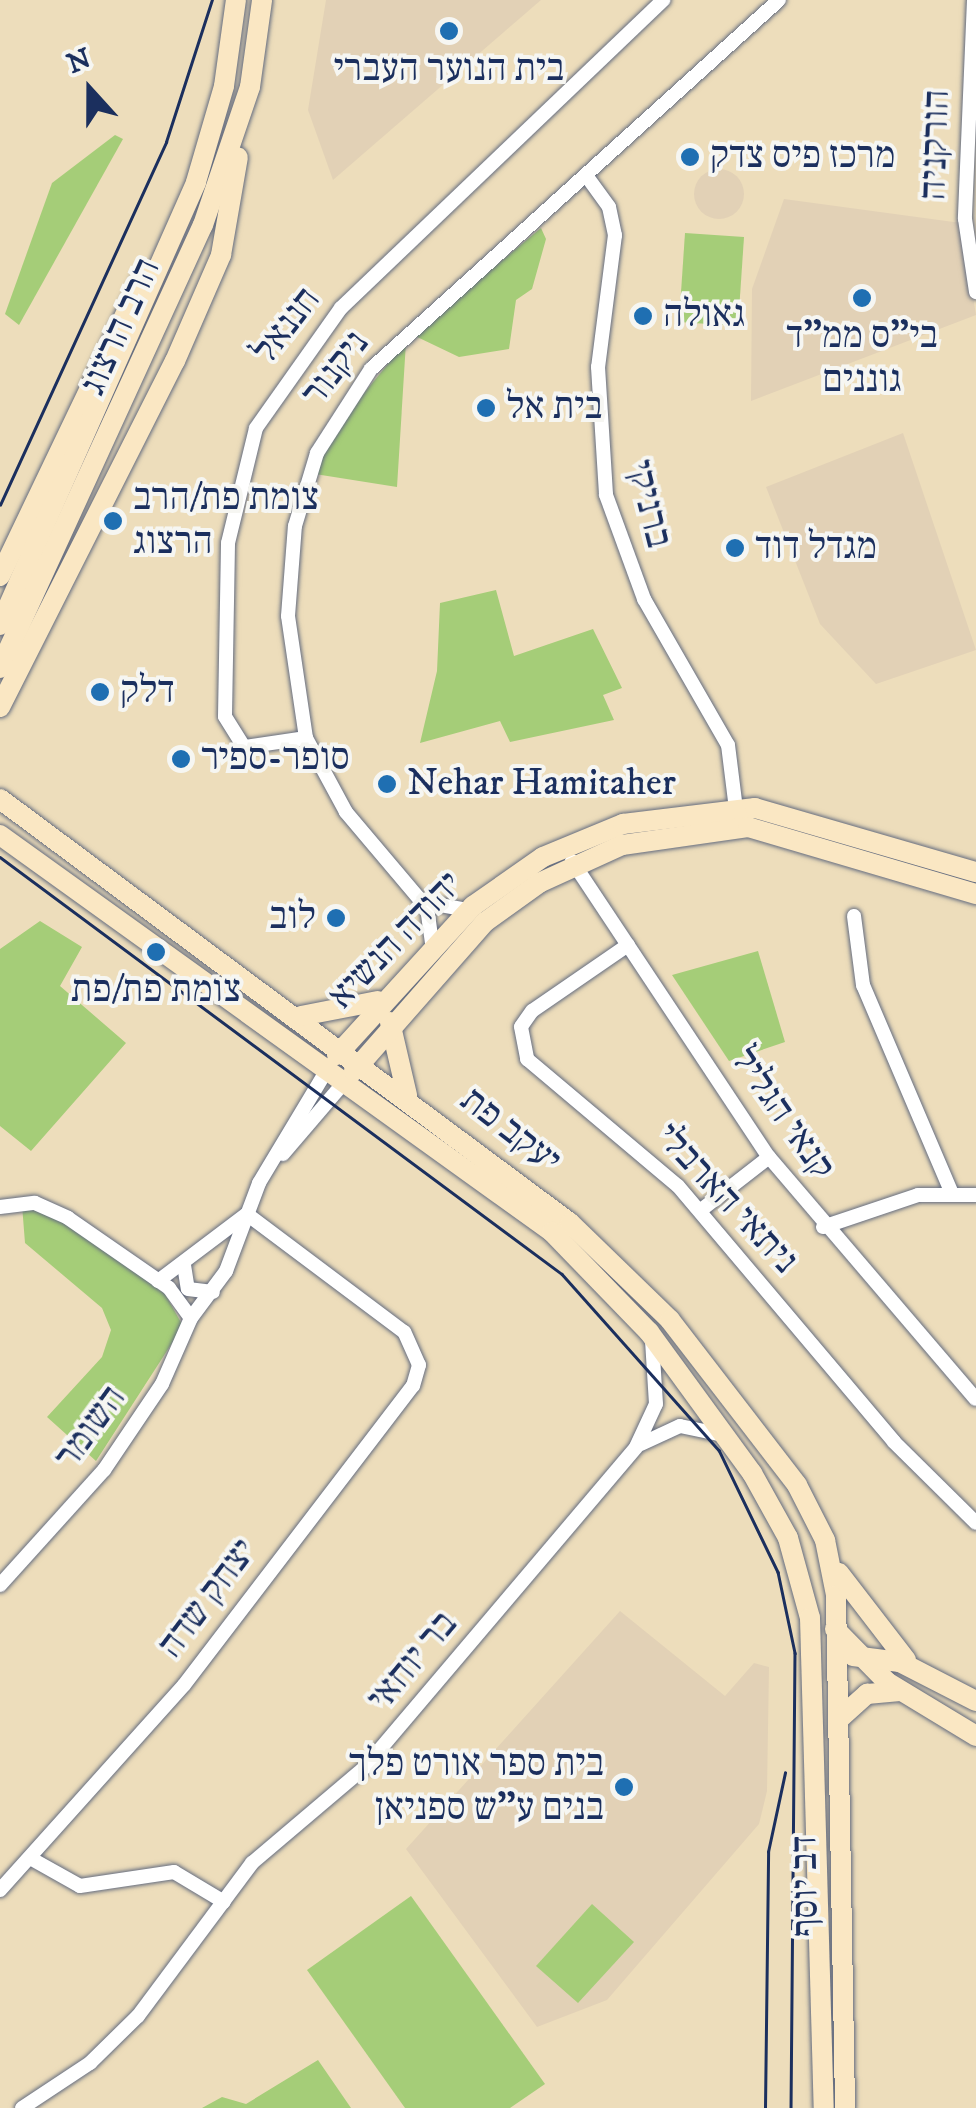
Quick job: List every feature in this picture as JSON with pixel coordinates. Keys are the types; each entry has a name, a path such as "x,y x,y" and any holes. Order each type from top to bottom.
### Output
{"main road":[{"name":"הרב הרצוג","path":"0,625 196,182 224,86 236,0"},
{"name":"הרב הרצוג","path":"0,668 168,308 242,117 262,0"},
{"path":"0,707 146,426 221,255 242,117"},
{"path":"0,576 196,182"},
{"path":"0,786 28,819"},
{"name":"יעקב פת","path":"0,799 407,1095 570,1223 670,1320 797,1485 831,1557 837,1664"},
{"name":"יהודה הנשיא","path":"330,1065 380,1000 468,910 624,824 735,806 827,822 976,872"},
{"name":"יהודה הנשיא","path":"348,1078 390,1022 485,922 569,855 654,836 743,827 821,842 976,894"},
{"name":"יעקב פת","path":"0,835 30,851 330,1065 552,1232 649,1332 727,1436 782,1522 804,1583 837,1632 902,1692 976,1736"},
{"path":"0,845 30,851"},
{"path":"301,1016 380,1000"},
{"path":"390,1022 407,1095"},
{"path":"831,1557 873,1627 920,1671"},
{"name":"יעקב פת","path":"804,1583 812,1704"},
{"path":"812,1704 837,1664 859,1655 920,1671 976,1701"},
{"name":"דב יוסף","path":"837,1664 845,2108"},
{"path":"838,1719 867,1694 902,1692"},
{"name":"דב יוסף","path":"812,1704 824,2108"}],"street":[{"name":"חננאל","path":"306,738 244,747 225,716 228,544 256,428 297,361 360,288 663,0"},
{"name":"ניקנור","path":"423,902 364,837 306,738 288,600 295,526 317,453 371,368 588,178 779,0"},
{"name":"הורקניה","path":"974,0 972,131 965,219 976,292"},
{"name":"ברניקי","path":"588,178 609,207 615,235 598,367 606,495 644,599 728,745 735,806 743,827"},
{"name":"קנאי הגליל","path":"569,855 769,1158 823,1227 976,1398"},
{"path":"432,944 423,902 468,910"},
{"path":"854,916 862,986 952,1190"},
{"name":"ניתאי הארבלי","path":"628,945 555,990 520,1026 520,1044 700,1210 894,1442 976,1523"},
{"path":"266,1173 330,1065"},
{"path":"266,1173 348,1078"},
{"path":"700,1210 769,1158"},
{"name":"השומר","path":"0,1586 115,1455 191,1318 212,1292 266,1173"},
{"path":"823,1227 952,1190 976,1195"},
{"path":"0,1207 54,1210 158,1281 191,1318"},
{"path":"158,1281 247,1214"},
{"name":"יצחק שדה","path":"0,1890 184,1684 413,1386 419,1365 386,1317 247,1214"},
{"path":"184,1265 188,1289 212,1292"},
{"name":"בר יוחאי","path":"22,2108 114,2042 272,1842 365,1767 636,1447 656,1404 649,1332"},
{"name":"בר יוחאי","path":"636,1447 675,1427 727,1436"},
{"path":"30,1858 80,1886 174,1872 224,1902"}],"shaded area":[{"name":"בית הנוער העברי","path":"326,0 541,0 333,180 308,110"},
{"path":"719,169 737,176 744,194 737,212 719,219 701,212 694,194 701,176"},
{"name":"בי\"ס ממ\"ד גוננים","path":"784,199 961,223 976,315 751,401 752,289"},
{"path":"903,433 976,650 876,684 820,624 766,487"},
{"path":"620,1611 725,1696 754,1663 769,1667 767,1791 759,1824 607,2000 537,2027 406,1849"}],"green space":[{"path":"115,135 123,139 19,325 5,314 52,183"},
{"path":"541,228 546,239 532,289 516,300 509,349 459,357 413,335"},
{"path":"685,233 744,237 738,326 679,322"},
{"path":"406,342 397,487 315,474 337,426"},
{"path":"496,590 514,656 593,629 622,688 603,695 614,720 510,742 500,721 420,743 437,671 440,603"},
{"path":"40,921 82,947 60,986 126,1043 31,1151 0,1126 0,949"},
{"path":"758,951 785,1042 729,1061 672,975"},
{"path":"22,1205 65,1222 165,1294 183,1326 96,1461 47,1417 102,1357 111,1330 102,1308 25,1243"},
{"path":"411,1896 545,2084 510,2108 405,2108 307,1970"},
{"path":"592,1904 634,1942 578,2003 536,1966"},
{"path":"318,2060 351,2108 202,2108 222,2097 246,2104"}],"tram line":[{"path":"0,505 166,142 212,0"},
{"path":"0,857 562,1274 719,1450 778,1572 795,1653 791,2108"},
{"path":"765,2108 768,1852 785,1773"}],"place":[{"name":"בית הנוער העברי","path":"449,31"},
{"name":"מרכז פיס צדק","path":"690,157"},
{"name":"בי\"ס ממ\"ד גוננים","path":"862,298"},
{"name":"גאולה","path":"643,316"},
{"name":"בית אל","path":"486,408"},
{"name":"צומת פת/הרב הרצוג","path":"113,521"},
{"name":"מגדל דוד","path":"735,548"},
{"name":"דלק","path":"100,692"},
{"name":"סופר-ספיר","path":"181,759"},
{"name":"Nehar Hamitaher","path":"387,784"},
{"name":"לוב","path":"336,918"},
{"name":"צומת פת/פת","path":"156,952"},
{"name":"בית ספר אורט פלך בנים ע\"ש ספניאן","path":"624,1787"}]}
